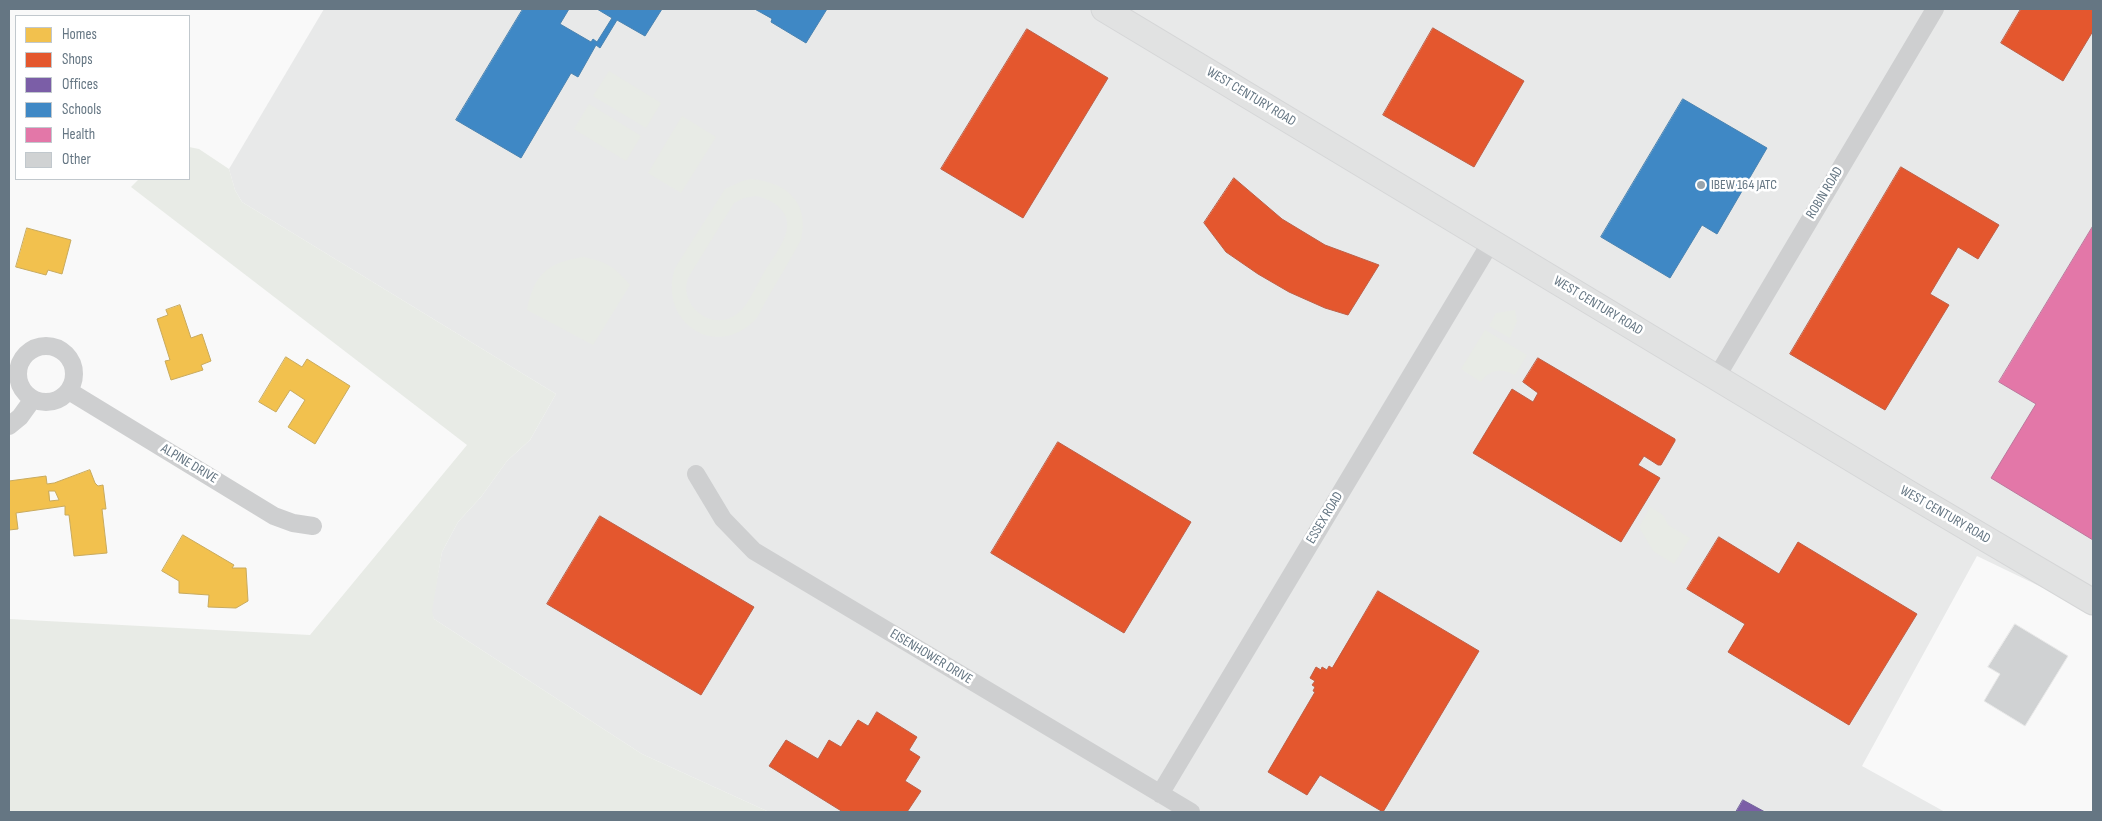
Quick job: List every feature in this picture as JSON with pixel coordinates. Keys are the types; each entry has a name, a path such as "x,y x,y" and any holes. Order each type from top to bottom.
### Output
{"main road":[{"name":"WEST CENTURY ROAD","path":"1104,9 1716,378 2093,602"}],"street":[{"name":"ROBIN ROAD","path":"1716,378 1935,9"},
{"name":"ESSEX ROAD","path":"1160,794 1491,242"},
{"path":"40,346 49,346 65,353 74,368 74,377 68,391 58,400 49,402 39,402 32,399 18,382 15,356 40,346"},
{"name":"ALPINE DRIVE","path":"68,391 274,516 293,523 313,526"},
{"path":"9,426 20,417 32,399"},
{"name":"EISENHOWER DRIVE","path":"696,474 723,519 754,550 1191,812"}],"shaded area":[{"path":"324,9 2093,9 2093,612 1977,556 1862,766 1945,812 769,812 642,754 434,619 431,611 442,552 458,522 481,497 507,461 530,440 556,394 242,202 235,190 229,169"},
{"path":"609,71 661,103 646,128 593,96"},
{"path":"589,104 641,136 626,161 574,129"},
{"path":"682,116 716,137 681,193 648,173"},
{"path":"190,147 199,149 229,169 235,190 242,202 556,394 530,440 507,461 481,497 458,522 442,552 432,611 434,619 642,754 769,812 9,812 9,619 310,635 467,445 131,187 138,180 190,180"},
{"path":"751,179 775,184 792,196 802,215 801,240 759,315 753,322 737,333 721,337 706,335 692,328 681,318 674,303 672,287 675,268 725,189","holes":["756,196 776,205 785,215 787,228 783,241 741,311 728,319 708,318 700,314 688,298 686,288 688,278 734,203 744,198"]},
{"path":"584,257 610,266 630,285 593,345 527,310 534,287 545,272 561,262"},
{"path":"1515,310 1517,321 1510,338 1489,326 1496,313"},
{"path":"1485,330 1527,355 1515,375 1505,371 1496,371 1488,374 1481,382 1461,369"},
{"path":"1650,507 1663,515 1668,525 1690,538 1674,564 1653,551 1639,527"}],"building: Homes":[{"path":"27,228 71,240 62,274 48,270 46,275 16,267"},
{"path":"180,305 191,338 202,334 211,361 201,365 203,370 171,380 165,361 170,360 157,319 168,315 166,310"},
{"path":"286,357 302,367 307,359 350,386 315,444 288,427 305,400 290,390 276,412 259,402"},
{"path":"90,470 95,483 98,486 103,485 106,509 102,509 107,553 74,556 69,515 65,515 65,506 16,513 18,529 9,530 9,481 46,476 47,484","holes":["49,491 55,491 59,500 50,501"]},
{"path":"183,535 234,565 232,568 246,568 248,601 236,608 208,607 209,595 179,593 179,581 162,571"}],"building: Shops":[{"path":"2021,9 2093,9 2093,31 2063,81 2001,43"},
{"path":"1433,28 1524,81 1474,167 1383,115"},
{"path":"1027,29 1108,78 1023,218 941,169"},
{"path":"1901,167 1999,225 1978,259 1958,247 1930,294 1949,305 1885,410 1790,354"},
{"path":"1234,178 1282,219 1325,245 1379,265 1348,315 1325,308 1289,292 1226,252 1204,223"},
{"path":"1538,358 1675,439 1661,465 1644,456 1638,465 1660,478 1621,542 1473,453 1512,389 1533,402 1538,393 1523,382"},
{"path":"1058,442 1191,522 1124,633 991,553"},
{"path":"600,516 754,607 701,695 547,604"},
{"path":"1719,537 1779,574 1798,542 1917,614 1849,725 1728,652 1745,624 1687,589"},
{"path":"1378,591 1479,651 1383,812 1320,775 1307,795 1268,772 1315,692 1313,691 1315,687 1312,685 1315,681 1310,678 1316,667 1321,670 1322,667 1327,670 1329,666 1332,668"},
{"path":"877,712 917,737 909,750 920,757 905,781 921,791 907,812 843,812 769,766 786,740 818,759 829,740 841,747 858,720 868,726"}],"building: Offices":[{"path":"1743,800 1765,812 1736,812"}],"building: Schools":[{"path":"523,9 569,9 560,24 591,42 593,39 597,42 612,18 597,9 662,9 645,36 617,20 600,48 596,45 578,77 571,73 521,158 456,120"},
{"path":"755,9 827,9 806,43 771,22 772,19"},
{"path":"1683,99 1767,148 1717,234 1702,225 1670,278 1601,237"}],"building: Health":[{"path":"2093,226 2093,540 1991,478 2036,404 1999,382"}],"building: Other":[{"path":"2015,624 2068,656 2025,726 1984,701 2000,674 1988,667"}],"place":[{"name":"IBEW 164 JATC","path":"1701,185"}]}
